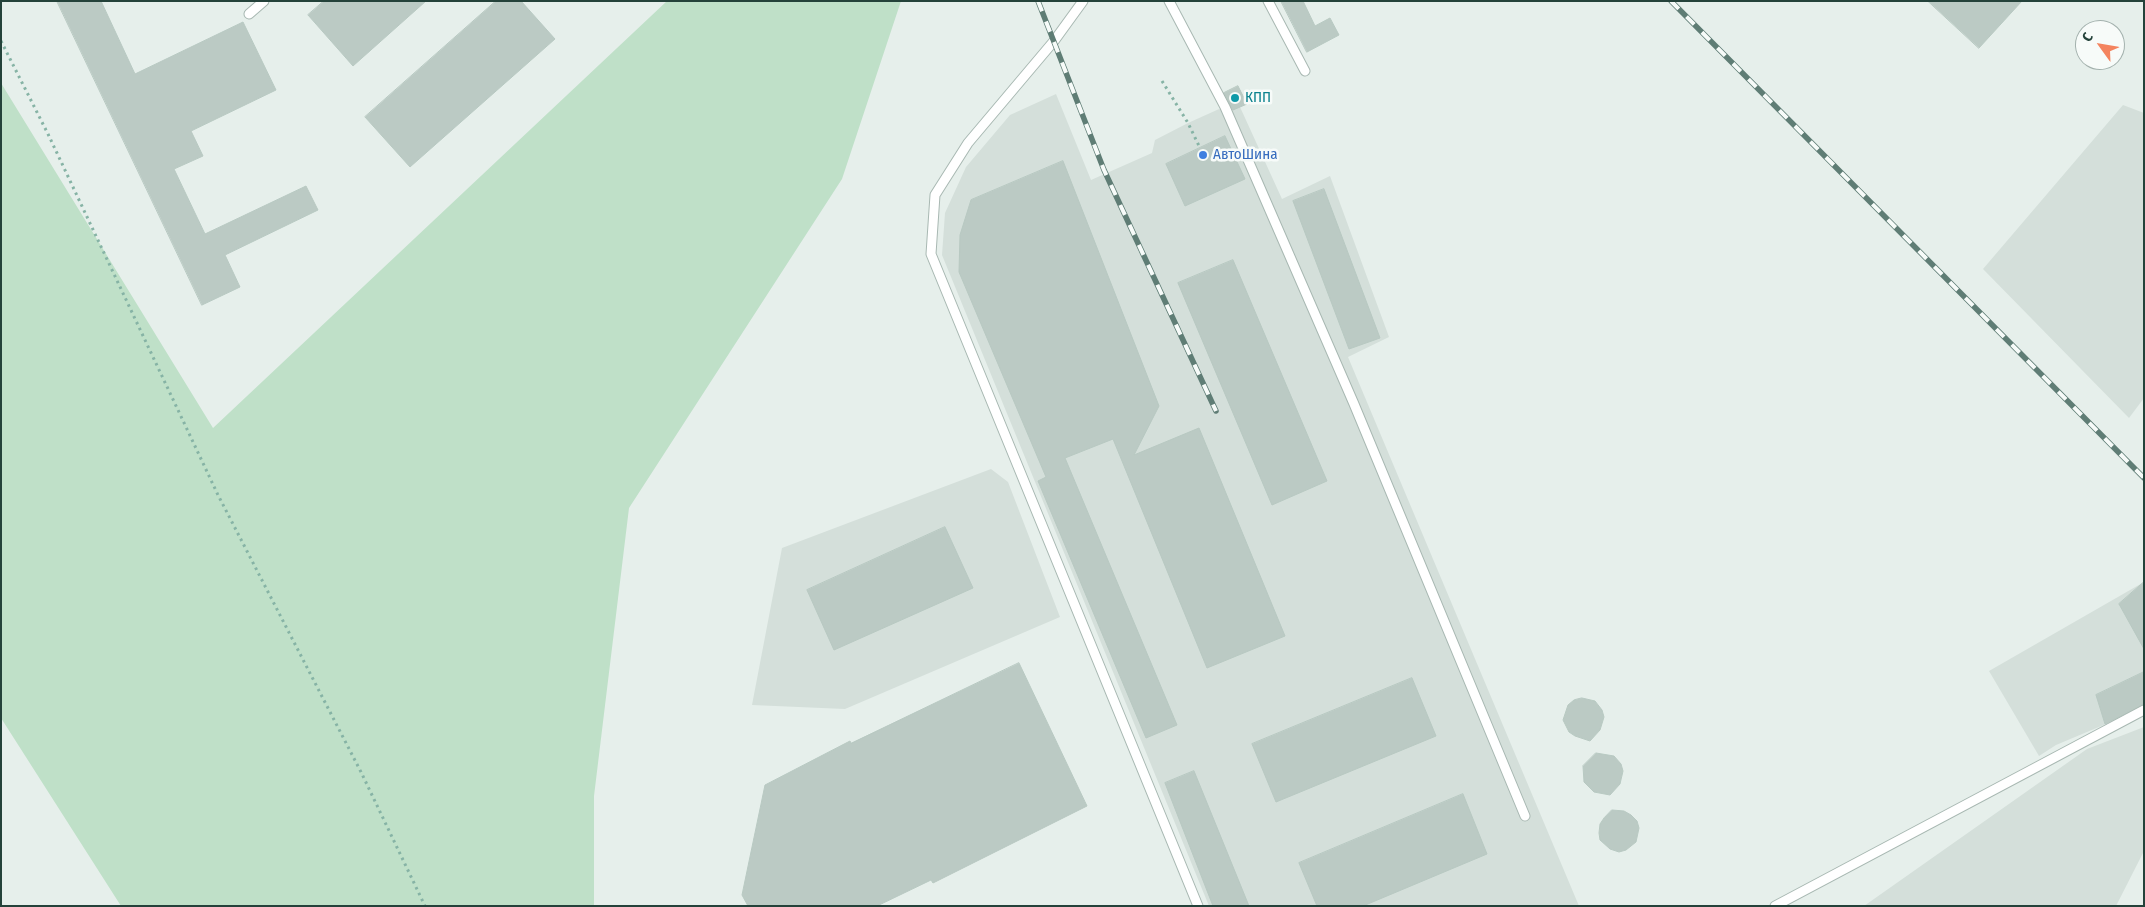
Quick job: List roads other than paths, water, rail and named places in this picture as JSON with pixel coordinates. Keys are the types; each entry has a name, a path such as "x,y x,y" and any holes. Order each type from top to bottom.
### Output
{"lane":[{"path":"249,14 264,1"},
{"path":"1083,1 1054,40 968,143 935,195 931,254 1198,906"},
{"path":"1169,1 1204,66 1244,152 1358,413 1525,816"},
{"path":"1268,1 1305,71"},
{"path":"1775,906 2144,710"}],"railway":[{"path":"1038,1 1104,170 1216,411"},
{"path":"1671,1 2144,478"}],"place":[{"name":"КПП","path":"1235,98"},
{"name":"АвтоШина","path":"1203,155"}]}
